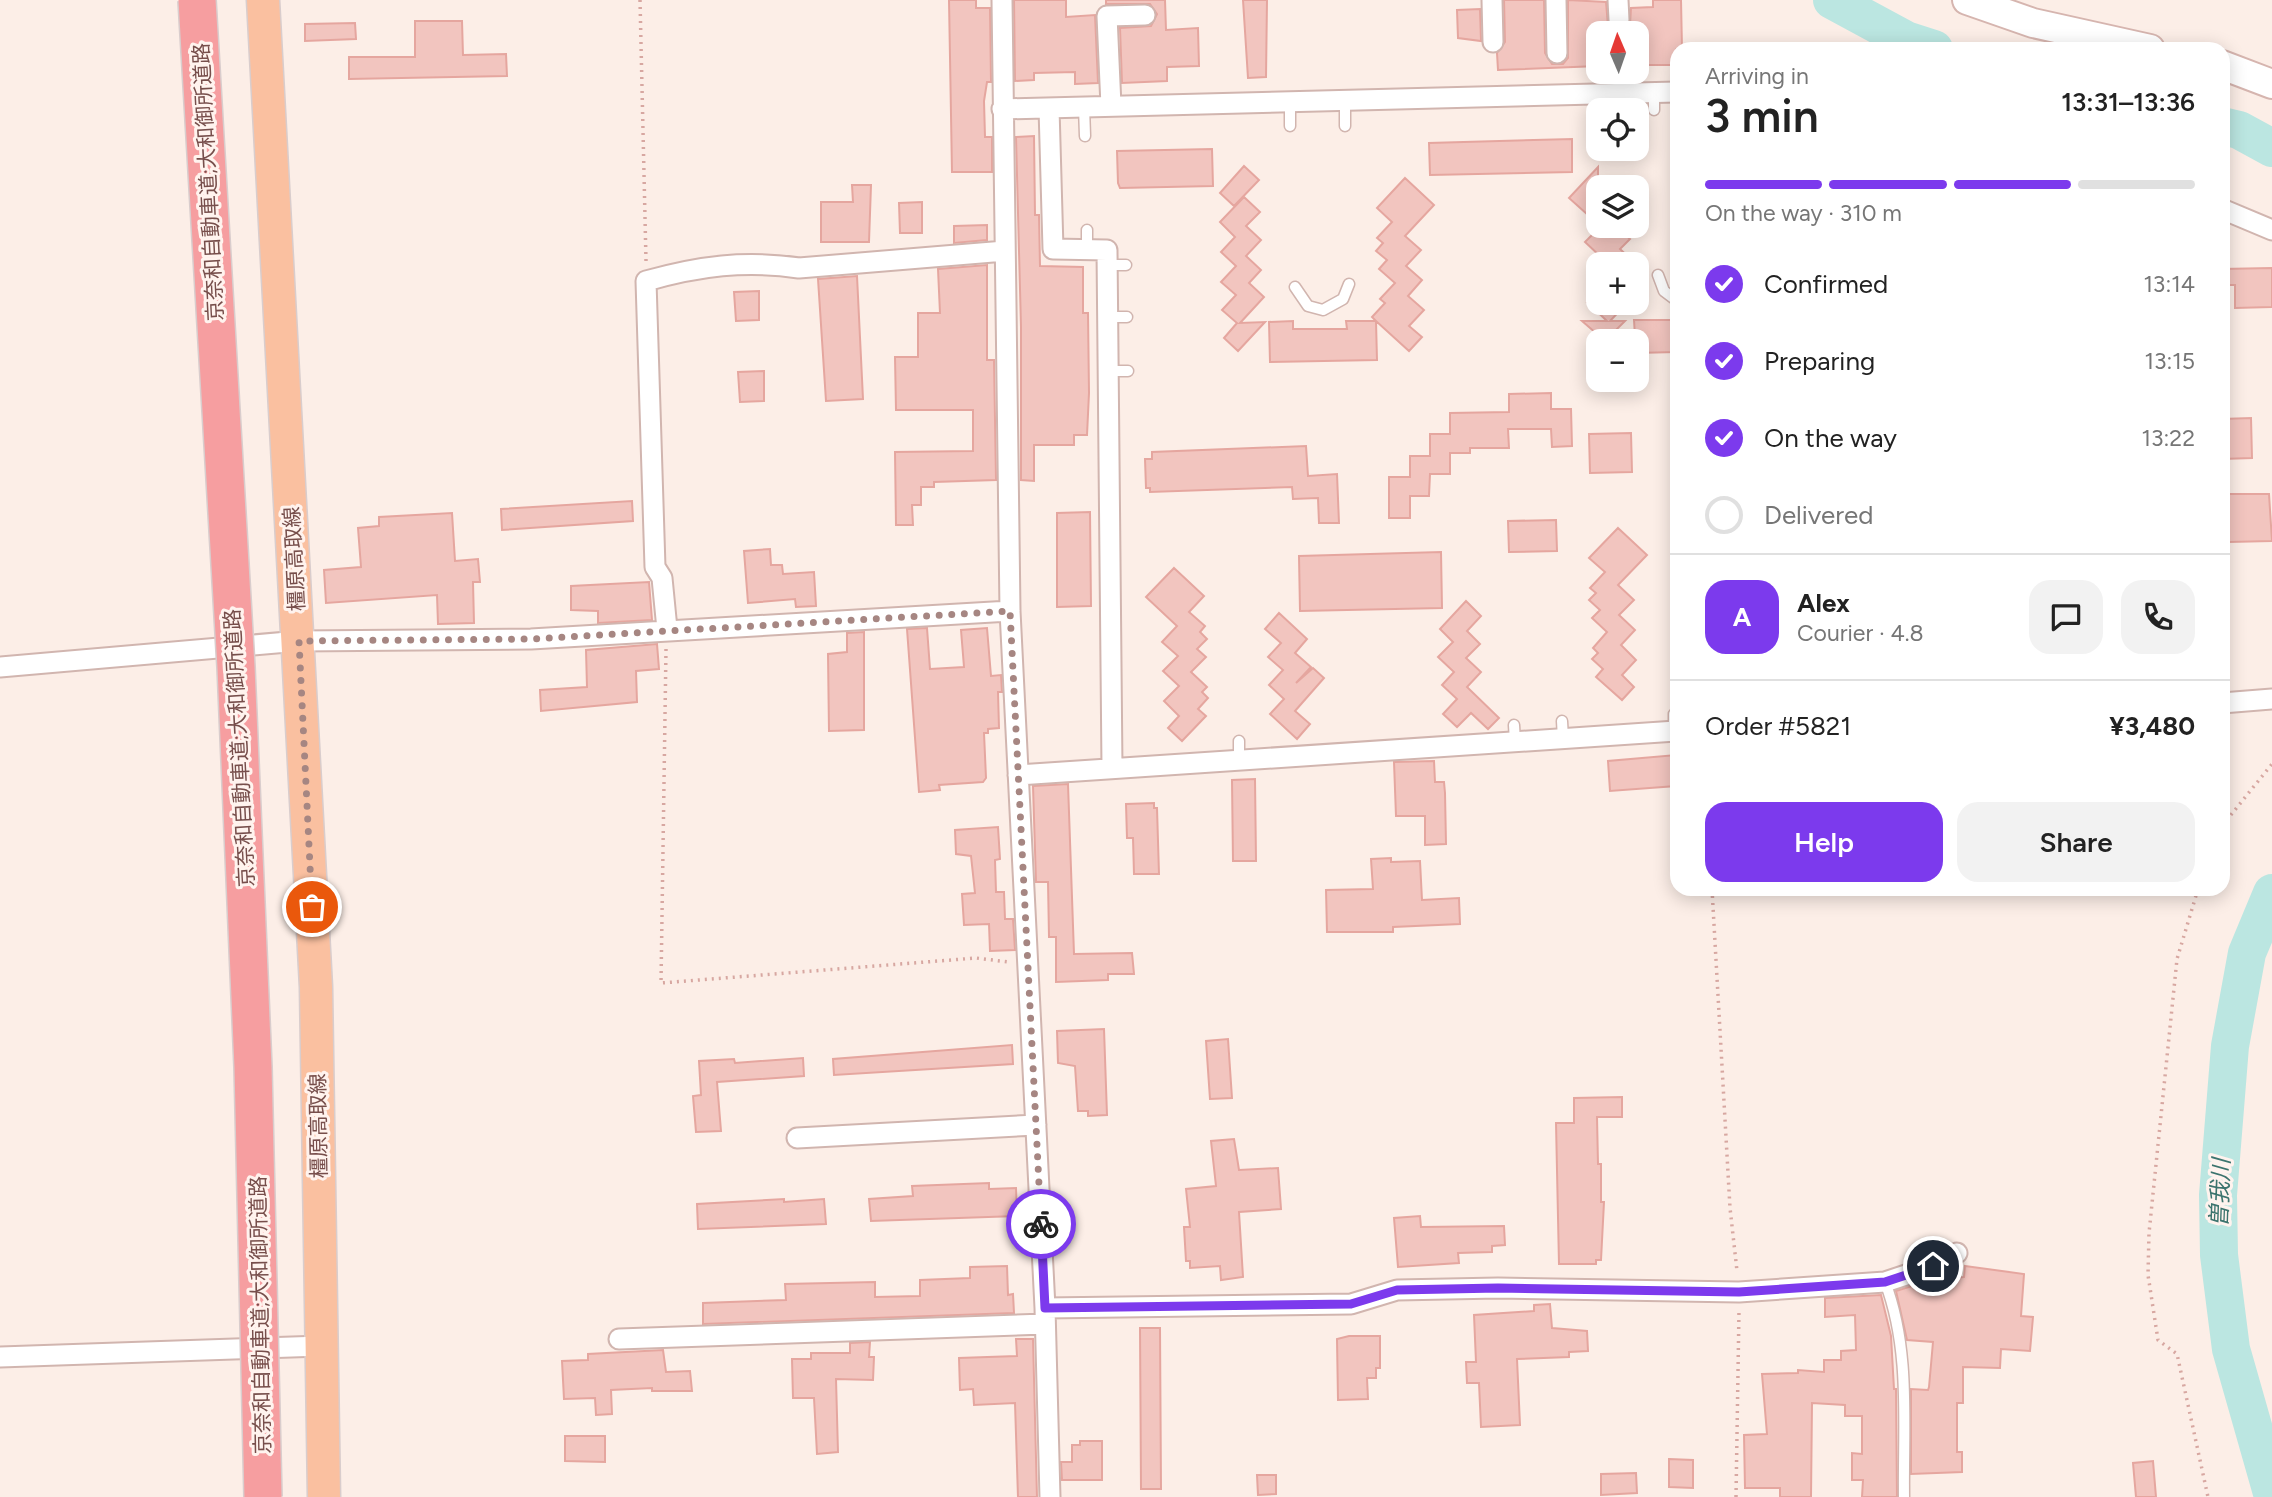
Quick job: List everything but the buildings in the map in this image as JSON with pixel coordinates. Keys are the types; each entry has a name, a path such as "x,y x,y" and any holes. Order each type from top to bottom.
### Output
{"highway":[{"name":"京奈和自動車道;大和御所道路","path":"197,0 237,694 254,1094 263,1497"}],"main road":[{"name":"橿原高取線","path":"263,0 316,987 324,1497"}],"street":[{"path":"1002,0 1010,611 1045,1316 1050,1497"},
{"path":"1492,0 1493,42"},
{"path":"1556,0 1557,53"},
{"path":"1618,0 1619,20"},
{"path":"1967,0 2034,23 2119,42"},
{"path":"1111,106 1107,16 1145,15"},
{"path":"2230,68 2272,84"},
{"path":"1002,109 1345,100 1654,101 1670,94"},
{"path":"1049,108 1053,249 1087,240 1107,250 1117,265 1112,768"},
{"path":"2230,212 2272,230"},
{"path":"667,629 662,578 654,567 646,281 692,268 728,263 766,263 799,268 1005,251"},
{"path":"0,667 299,641 531,639 1010,611"},
{"path":"2230,703 2272,699"},
{"path":"1018,775 1112,768 1239,751 1563,729 1670,725"},
{"path":"797,1138 1036,1125"},
{"path":"619,1339 1045,1316 1351,1304 1397,1290 1498,1288 1739,1292 1885,1282 1933,1266 1957,1253"},
{"path":"0,1357 322,1346"}],"lane":[{"path":"1345,100 1345,126"},
{"path":"1290,102 1290,126"},
{"path":"1084,107 1085,136"},
{"path":"1658,275 1664,291 1670,296"},
{"path":"1295,287 1308,306 1323,310 1343,299 1349,284"},
{"path":"1885,1282 1895,1311 1903,1367 1904,1497"}],"path":[{"path":"640,0 646,281"},
{"path":"667,629 662,983 975,958 1028,964"},
{"path":"2230,816 2272,764"},
{"path":"1712,896 1730,1208 1739,1292 1736,1497"},
{"path":"2196,896 2176,959 2149,1233 2148,1275 2158,1340 2177,1354 2208,1497"}],"waterway":[{"name":"曽我川","path":"1832,0 1912,42"},
{"name":"曽我川","path":"2230,128 2272,148"},
{"name":"曽我川","path":"2272,893 2247,953 2230,1046 2218,1195 2219,1255 2231,1349 2272,1493"}],"way so far":[{"path":"312,907 299,641 531,639 1010,611 1041,1224"}],"route":[{"path":"1041,1224 1045,1308 1351,1304 1397,1290 1498,1288 1739,1292 1885,1282 1933,1266"}]}
